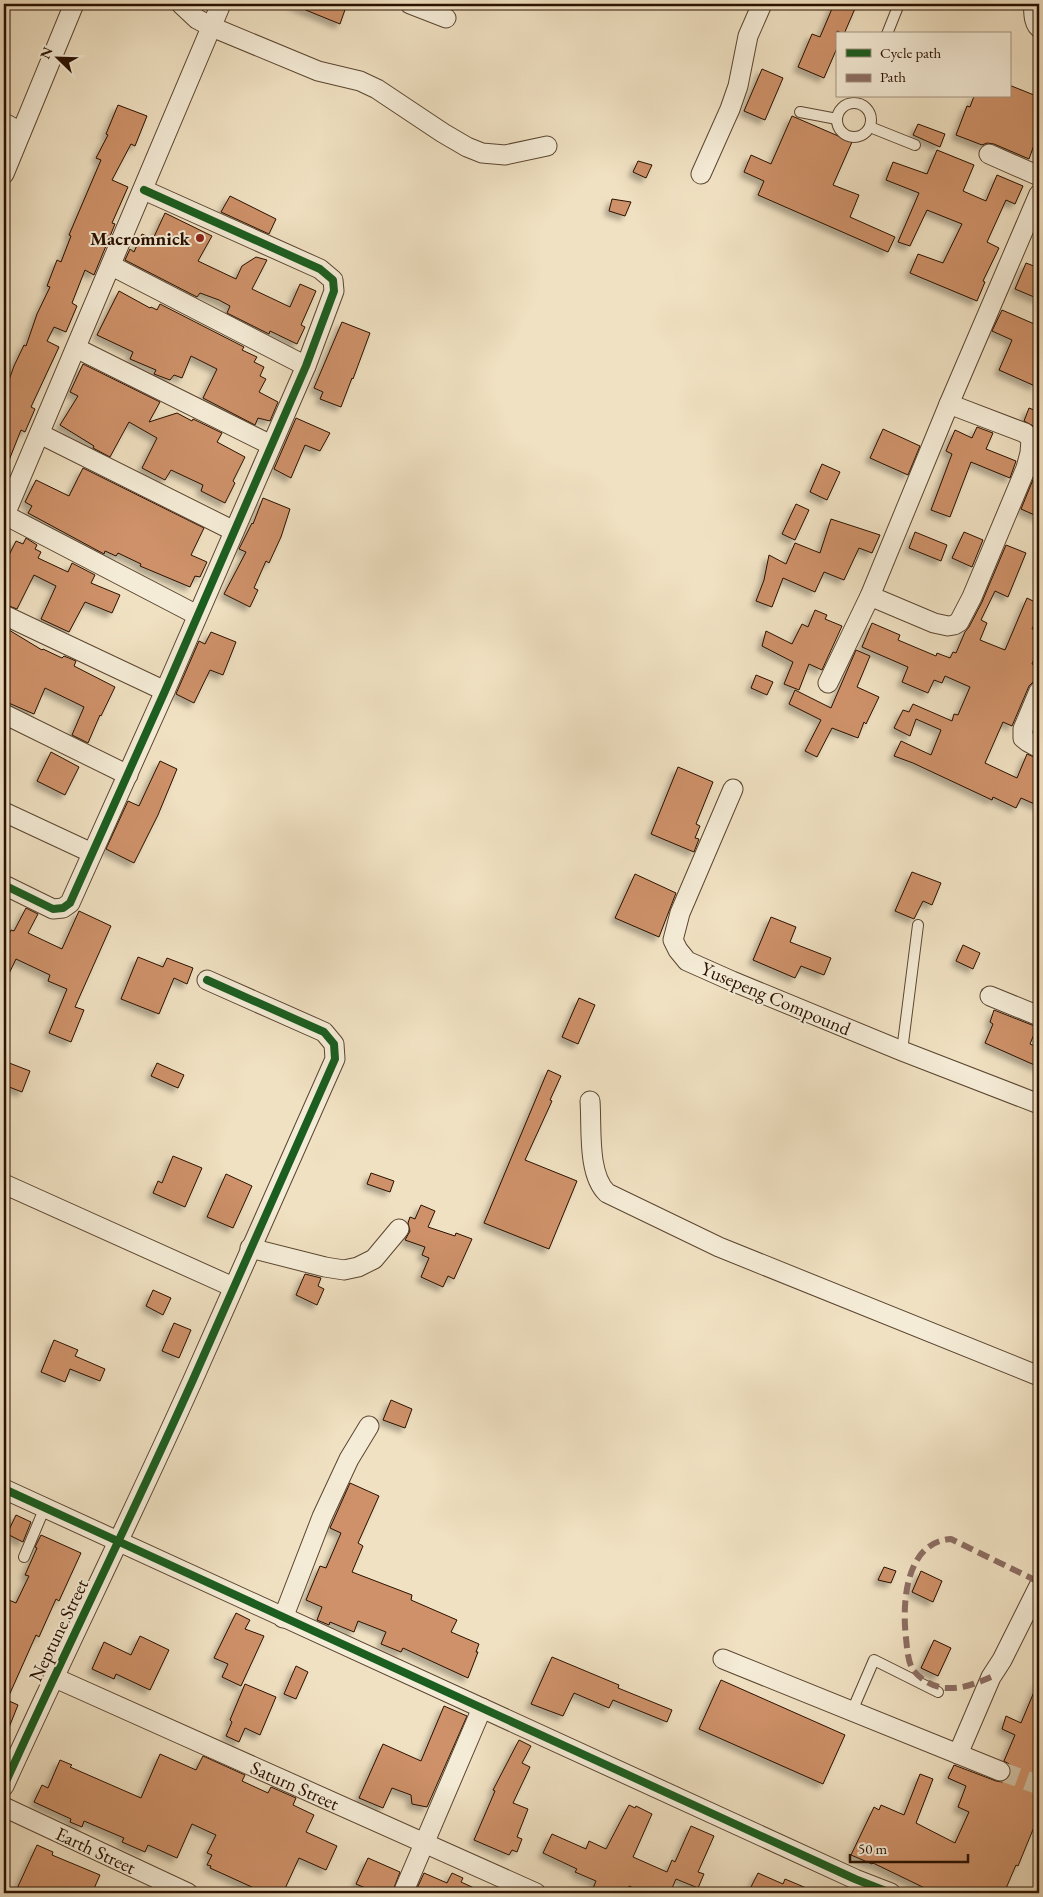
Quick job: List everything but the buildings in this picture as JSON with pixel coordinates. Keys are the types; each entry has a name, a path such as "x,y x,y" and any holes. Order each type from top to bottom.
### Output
{"street":[{"path":"4,174 74,4"},
{"path":"181,4 197,19 212,27 318,70 360,81 377,89 467,147 482,153 505,155 547,146"},
{"path":"197,615 4,516 112,266 221,4"},
{"path":"410,4 446,18"},
{"path":"701,174 730,109 738,86 748,36 762,4"},
{"path":"4,123 21,132"},
{"path":"990,154 1039,176"},
{"path":"4,885 53,909 63,908 70,903 165,691 306,366 332,300 334,284 329,275 320,269 144,190"},
{"path":"828,683 870,596 949,404 1039,194"},
{"path":"112,266 306,366"},
{"path":"76,348 271,445"},
{"path":"870,596 934,623 948,626 958,622 972,597 1026,468 1035,437 949,404"},
{"path":"40,434 234,531"},
{"path":"4,615 165,691"},
{"path":"1039,691 1023,729 1023,738 1039,748"},
{"path":"4,714 128,775"},
{"name":"Yusepeng Compound","path":"733,789 680,913 673,940 678,950 687,960 732,981 902,1051 1039,1104"},
{"path":"4,812 92,853"},
{"name":"Neptune Street","path":"4,1786 53,1676 192,1382 334,1059 335,1051 330,1038 324,1032 207,980"},
{"path":"990,996 1039,1016"},
{"path":"590,1101 594,1170 601,1187 618,1199 719,1247 1039,1376"},
{"path":"4,1184 233,1287"},
{"path":"250,1248 324,1268 344,1270 358,1267 374,1259 399,1229"},
{"path":"283,1618 322,1517 349,1459 369,1426"},
{"path":"4,1489 482,1708 852,1886 891,1893"},
{"path":"958,1754 991,1677 1002,1660 1039,1586"},
{"path":"724,1659 1000,1771"},
{"name":"Saturn Street","path":"53,1676 536,1893"},
{"path":"403,1893 482,1708"},
{"name":"Earth Street","path":"4,1807 188,1893"}],"lane":[{"path":"888,32 899,4"},
{"path":"1029,4 1031,23 1035,31 1039,33"},
{"path":"859,100 871,117 870,127 864,134 854,138 845,135 838,128 836,119 840,110 848,104 859,100"},
{"path":"800,112 836,119"},
{"path":"870,127 915,145"},
{"path":"902,1051 918,925"},
{"path":"24,1557 45,1507"},
{"path":"852,1711 874,1660 938,1692"}],"tunnel":[{"path":"1000,1771 1039,1785"}],"marked path":[{"path":"991,1677 964,1687 942,1688 924,1680 912,1668 907,1646 905,1609 906,1593 915,1563 924,1551 936,1543 951,1539 1039,1582"}],"cycle path":[{"path":"4,885 53,909 63,908 70,903 165,691 306,366 334,291 333,280 320,269 144,190"},
{"path":"4,1786 169,1433 335,1059 334,1044 324,1032 207,980"},
{"path":"4,1489 855,1879 891,1893"}],"place":[{"name":"Macromnick","path":"200,238"}]}
